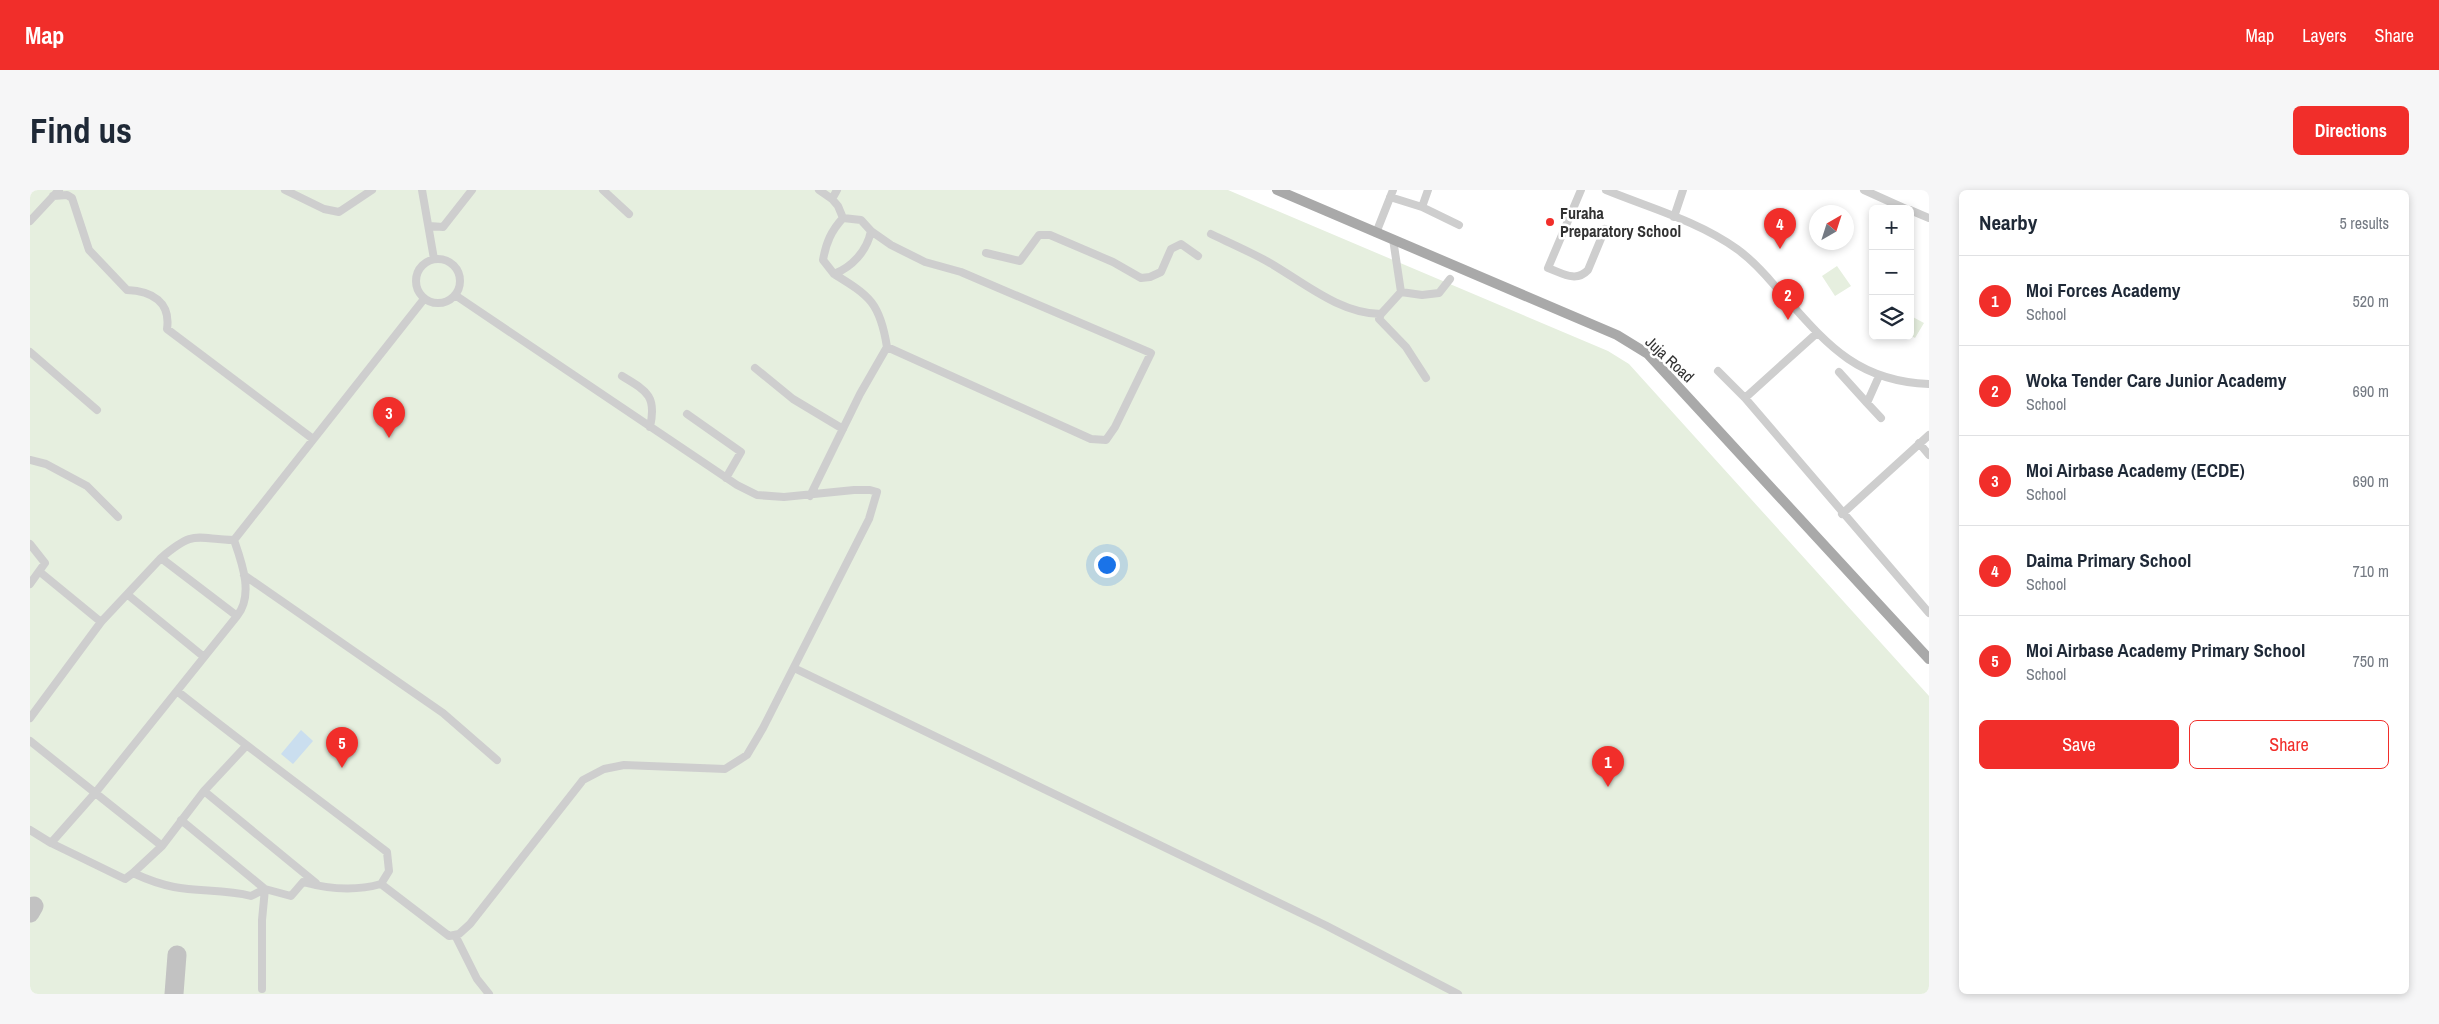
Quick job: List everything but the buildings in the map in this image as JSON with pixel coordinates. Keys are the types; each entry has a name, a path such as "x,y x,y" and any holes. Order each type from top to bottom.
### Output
{"main road":[{"name":"Juja Road","path":"1277,190 1617,335 1648,354 1929,659"}],"street":[{"path":"30,221 60,190"},
{"path":"285,190 324,209 339,212 372,190"},
{"path":"422,190 434,259"},
{"path":"429,226 443,227 472,190"},
{"path":"604,190 629,214"},
{"path":"820,190 832,198 838,206 842,218"},
{"path":"832,198 837,190"},
{"path":"1422,207 1428,190"},
{"path":"1581,190 1548,268 1573,277 1584,275 1588,270 1605,230"},
{"path":"1606,190 1714,235 1738,250 1763,273 1817,333 1835,350 1864,369 1879,376 1929,384"},
{"path":"1674,217 1683,190"},
{"path":"1863,190 1897,205"},
{"path":"1376,233 1392,194 1459,226"},
{"path":"54,196 67,195 72,198 89,250 127,290 142,291 166,307 169,316 167,329 313,439"},
{"path":"1914,212 1929,218"},
{"path":"842,218 861,220 871,231 891,245 926,262 961,272 1151,353 1115,426 1106,440 1091,439 887,347"},
{"path":"810,496 887,347 883,321 874,304 862,291 834,274 822,260 825,245 842,218"},
{"path":"834,274 848,269 868,243 871,231"},
{"path":"1210,234 1269,262 1308,287 1347,307 1368,314 1380,314"},
{"path":"986,252 1020,261 1039,235 1050,235 1113,262 1141,278 1150,278 1160,272 1171,249 1181,244 1198,256"},
{"path":"1392,239 1401,292"},
{"path":"434,259 449,263 459,275 460,286 455,295 440,303 424,298 418,291 416,281 418,271 425,263 434,259"},
{"path":"1401,292 1422,296 1439,293 1450,279"},
{"path":"1401,292 1380,314 1379,319 1406,347 1426,378"},
{"path":"381,884 439,931 449,936 459,934 470,924 583,780 604,769 624,765 726,769 747,755 794,668 869,519 877,492 854,490 810,496 757,495 726,478 455,295"},
{"path":"234,540 424,298"},
{"path":"1745,398 1817,333"},
{"path":"30,352 97,410"},
{"path":"755,368 793,399 843,429"},
{"path":"1718,371 1745,398 1842,514 1929,613"},
{"path":"1839,372 1881,418"},
{"path":"622,376 646,390 654,409 650,426"},
{"path":"1867,403 1879,376"},
{"path":"687,414 741,452 726,478"},
{"path":"1842,514 1929,435"},
{"path":"1918,444 1929,455"},
{"path":"30,460 46,464 82,482 118,517"},
{"path":"30,718 101,622 161,558 177,544 194,536 234,540"},
{"path":"51,843 96,792 242,609 246,586 234,540"},
{"path":"30,544 44,559 45,563 30,584"},
{"path":"161,558 237,616"},
{"path":"40,572 101,622"},
{"path":"244,574 443,713 497,760"},
{"path":"128,595 204,657"},
{"path":"794,668 1325,925 1458,994"},
{"path":"177,691 386,852 389,871 381,884 371,887 325,888 303,882 291,896 265,889 181,820"},
{"path":"30,741 162,846"},
{"path":"30,830 51,843 125,879 162,846 204,791 246,746"},
{"path":"204,791 310,880 325,888"},
{"path":"133,873 154,882 175,887 232,891 251,896 265,889"},
{"path":"262,988 262,920 265,889"},
{"path":"454,935 477,979 489,994"}],"green space":[{"path":"30,190 1228,190 1608,351 1629,364 1929,696 1929,994 30,994"},
{"path":"1837,266 1851,286 1835,296 1822,276"},
{"path":"1914,318 1924,323 1914,337"}],"water":[{"path":"301,730 313,741 293,764 281,754"}],"taxiway":[{"path":"30,913 34,906"},
{"path":"174,994 177,955"}],"place":[{"name":"Furaha Preparatory School","path":"1550,222"},
{"name":"Daima Primary School","path":"1780,249"},
{"name":"Woka Tender Care Junior Academy","path":"1788,320"},
{"name":"Moi Airbase Academy (ECDE)","path":"389,438"},
{"name":"Moi Airbase Academy Primary School","path":"342,768"},
{"name":"Moi Forces Academy","path":"1608,787"}]}
